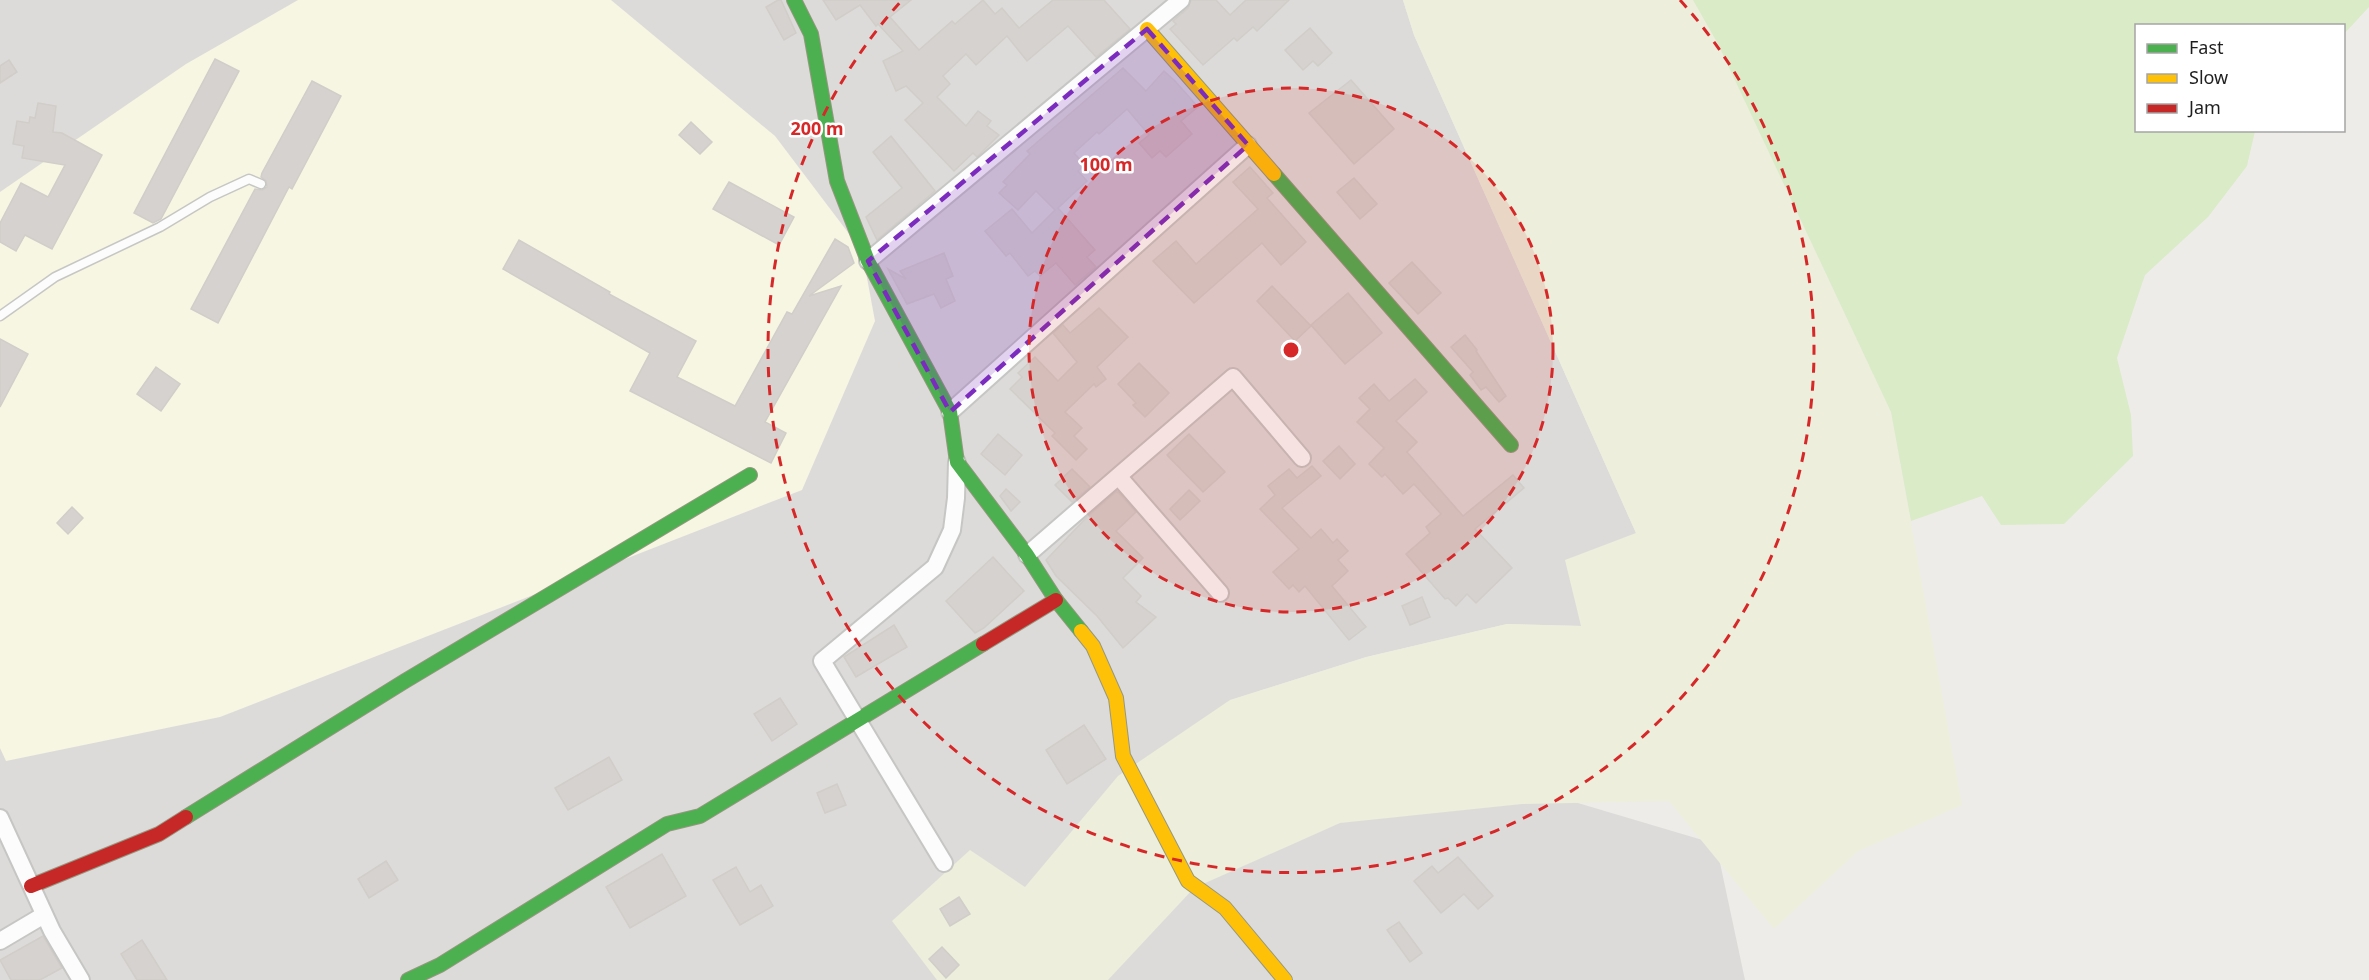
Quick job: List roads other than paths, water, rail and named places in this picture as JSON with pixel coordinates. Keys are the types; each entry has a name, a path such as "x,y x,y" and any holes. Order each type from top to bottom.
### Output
{"street":[{"path":"794,0 811,34 837,180 868,261 950,412 957,462 952,530 935,567 822,661 944,863"},
{"path":"868,261 1181,0"},
{"path":"1147,29 1511,446"},
{"path":"950,412 1248,145"},
{"path":"1027,555 1233,377 1302,458"},
{"path":"957,462 1027,555 1056,600 1093,646 1116,698 1123,756 1188,881 1225,908 1285,980"},
{"path":"31,886 159,834 405,681 750,475"},
{"path":"1119,477 1220,593"},
{"path":"408,980 440,965 667,824 700,816 1056,600"},
{"path":"0,818 44,915 81,980"},
{"path":"0,941 44,915"}],"lane":[{"path":"0,316 55,277 160,227 210,197 249,179 261,184"}]}
